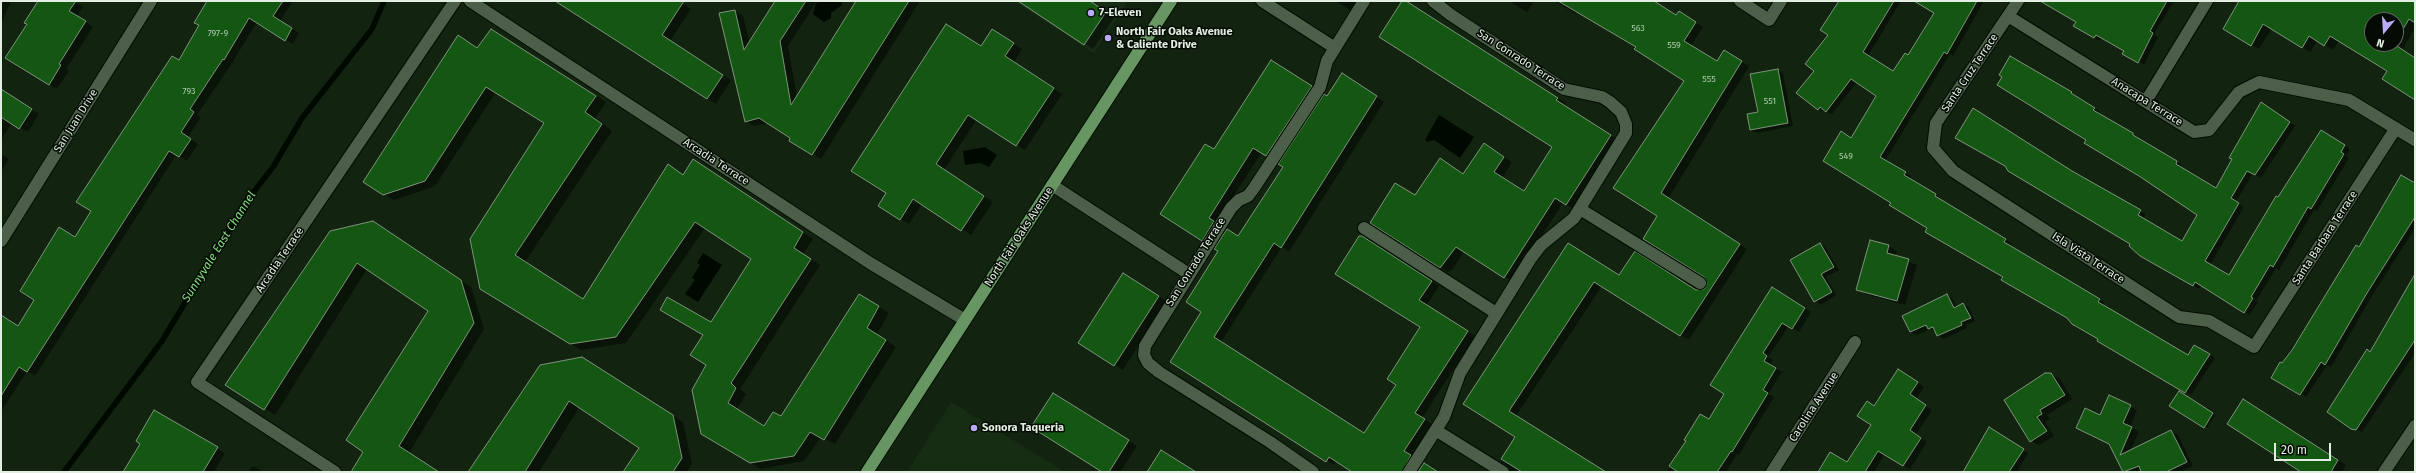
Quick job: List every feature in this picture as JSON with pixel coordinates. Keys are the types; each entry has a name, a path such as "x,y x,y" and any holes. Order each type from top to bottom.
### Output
{"main road":[{"name":"North Fair Oaks Avenue","path":"867,472 1171,1"}],"street":[{"name":"San Juan Drive","path":"1,241 151,1"},
{"name":"Arcadia Terrace","path":"335,472 197,382 455,1"},
{"name":"Arcadia Terrace","path":"470,1 870,263 965,320"},
{"path":"1262,1 1335,48"},
{"name":"San Conrado Terrace","path":"1313,472 1148,363 1144,355 1145,346 1231,208 1239,200 1248,196 1254,188 1320,87 1327,61 1364,1"},
{"name":"San Conrado Terrace","path":"1409,472 1444,417 1460,373 1496,314 1541,245 1574,218 1626,133 1626,124 1621,112 1602,97 1564,89 1451,15 1433,1"},
{"path":"1740,1 1769,20 1781,1"},
{"name":"Santa Cruz Terrace","path":"1933,148 1936,123 2018,1"},
{"path":"2146,101 2207,1"},
{"name":"Anacapa Terrace","path":"2008,16 2194,132 2209,130 2238,92 2259,82 2348,100 2415,140"},
{"name":"Santa Barbara Terrace","path":"2254,347 2396,128"},
{"name":"Isla Vista Terrace","path":"1933,148 1953,171 2179,317 2209,321 2254,347"},
{"path":"1052,185 1189,274"},
{"path":"1580,209 1700,284"},
{"path":"1364,228 1496,314"},
{"name":"Carolina Avenue","path":"1772,472 1855,342"},
{"path":"2384,472 2415,426"},
{"path":"1436,431 1503,472"}],"shaded area":[{"path":"823,1 841,1 842,5 831,13 831,18 824,22 813,14 816,3"},
{"path":"1014,1 1128,1 1094,53"},
{"path":"1439,115 1474,137 1460,158 1434,140 1427,142 1425,140"},
{"path":"985,147 997,155 989,167 980,163 965,165 963,151"},
{"path":"703,253 722,265 698,302 685,294 695,280 692,278 700,265 697,263"},
{"path":"951,402 1065,472 907,472"}],"building":[{"path":"38,1 76,1 69,11 86,21 59,64 61,65 49,85 5,58 27,24 24,23"},
{"path":"207,1 283,1 273,16 292,28 285,41 249,18 224,60 223,59 190,109 194,112 181,132 191,139 179,157 169,151 27,372 19,367 1,396 1,315 18,326 34,300 20,291 59,227 75,237 91,211 76,202 172,56 179,60 199,25 194,23"},
{"path":"555,1 684,1 662,35 723,75 707,99"},
{"path":"775,1 806,1 780,41 791,105 856,1 909,1 812,155 789,141 790,138 759,118 745,122 719,13 735,10 744,50"},
{"path":"1018,1 1090,1 1106,12 1084,45"},
{"path":"1402,1 1406,1 1558,98 1556,100 1611,135 1566,205 1555,198 1504,278 1456,247 1440,268 1370,223 1395,183 1415,195 1440,158 1463,174 1484,143 1504,157 1494,172 1524,191 1552,147 1379,37"},
{"path":"1558,1 1654,1 1676,15 1679,11 1696,22 1684,41 1717,61 1724,50 1742,61 1661,193 1740,244 1680,336 1594,282 1509,411 1606,472 1522,472 1501,459 1515,437 1463,404 1568,243 1619,275 1635,251 1696,290 1704,289 1707,284 1704,277 1643,239 1657,216 1613,188 1684,81 1634,49 1636,47"},
{"path":"1839,1 1894,1 1863,52 1893,71 1905,53 1908,55 1934,13 1914,1 1977,1 1947,54 1944,52 1880,157 1906,172 1904,175 1936,194 1935,196 2006,239 2004,242 2100,299 2098,302 2188,355 2194,345 2210,354 2185,393 2097,341 2098,339 2072,324 2067,318 2001,280 2003,277 1925,232 1927,228 1889,205 1891,203 1823,161 1841,131 1851,138 1876,96 1851,79 1826,112 1820,107 1818,110 1796,93 1814,71 1805,64 1828,35 1820,30"},
{"path":"2040,1 2167,1 2150,31 2153,33 2138,63 2122,54 2124,51 2096,35 2094,38 2073,26 2076,22"},
{"path":"2239,1 2415,1 2415,23 2409,19 2404,27 2404,12 2364,12 2364,52 2404,52 2404,51 2415,58 2415,100 2382,79 2387,71 2330,36 2324,46 2309,36 2302,48 2263,24 2251,46 2223,29"},
{"path":"946,24 981,46 992,29 1014,43 1005,56 1054,88 1016,146 968,115 936,164 984,196 961,231 913,199 900,220 878,206 886,193 851,171"},
{"path":"491,29 596,96 585,112 602,124 515,255 583,299 668,164 683,175 693,159 803,232 794,248 811,259 731,383 736,388 728,403 764,426 773,412 781,416 859,294 879,306 867,328 886,340 824,440 810,432 794,456 750,463 701,434 692,390 706,365 690,355 703,335 660,310 667,297 711,322 751,259 695,222 616,337 570,344 480,289 470,239 544,123 486,87 425,181 383,195 363,182 458,35 477,48"},
{"path":"2010,56 2072,92 2071,93 2095,108 2093,110 2133,133 2133,135 2177,161 2176,164 2216,188 2232,159 2229,158 2261,102 2290,122 2255,175 2247,171 2231,198 2239,203 2205,261 2229,275 2276,196 2278,197 2321,130 2345,145 2341,152 2344,154 2311,209 2308,207 2273,267 2270,265 2251,297 2253,298 2244,313 2195,282 2193,286 2140,256 2129,246 2130,244 2008,171 2005,166 1955,138 1973,108 2072,171 2141,210 2138,215 2182,241 2197,215 2139,176 2084,143 2086,140 1997,85 2002,77 1999,75"},
{"path":"1271,60 1312,86 1266,156 1253,148 1209,218 1214,221 1202,241 1160,214 1205,144 1214,149"},
{"path":"1778,69 1788,123 1750,130 1747,114 1758,112 1750,74"},
{"path":"1342,73 1377,96 1281,248 1274,243 1214,337 1364,433 1396,385 1387,379 1420,327 1335,274 1359,236 1362,236 1432,281 1419,300 1468,331 1415,413 1425,419 1404,451 1411,455 1402,472 1352,472 1329,457 1326,462 1170,362 1201,312 1186,302 1218,251 1214,249 1227,229 1238,236 1283,167 1278,164 1324,94 1327,96"},
{"path":"1,89 32,109 19,129 1,117"},
{"path":"2401,175 2415,183 2415,217 2367,293 2325,365 2321,362 2300,395 2271,378 2280,362 2282,363 2292,350 2356,245 2359,247"},
{"path":"373,221 461,280 474,323 399,446 439,472 351,472 363,452 346,440 428,311 357,263 264,410 225,385 330,231"},
{"path":"1870,240 1889,245 1887,253 1909,259 1897,301 1856,290"},
{"path":"1820,243 1834,267 1821,274 1832,292 1814,302 1790,260"},
{"path":"1123,273 1159,296 1114,366 1078,343"},
{"path":"2415,274 2415,340 2356,430 2351,429 2327,412 2367,349 2370,352"},
{"path":"1772,287 1805,308 1792,329 1782,323 1763,353 1767,356 1764,361 1776,368 1763,390 1768,393 1732,452 1731,451 1717,472 1678,472 1669,466 1686,441 1684,440 1700,414 1709,419 1724,394 1710,385"},
{"path":"1947,294 1954,308 1963,303 1971,318 1961,322 1962,325 1937,336 1933,327 1928,329 1926,325 1910,332 1902,316"},
{"path":"582,357 673,415 682,458 673,472 623,472 639,448 569,401 525,472 468,472 540,365"},
{"path":"1898,369 1918,382 1910,394 1926,405 1910,430 1921,438 1903,466 1878,451 1865,472 1818,472 1830,452 1847,462 1871,425 1857,416 1867,401 1874,406"},
{"path":"2045,373 2051,373 2065,395 2040,410 2042,414 2037,417 2047,431 2030,442 2004,400"},
{"path":"2179,391 2213,413 2204,428 2169,406"},
{"path":"1053,393 1129,440 1109,472 1102,472 1031,427"},
{"path":"2109,395 2131,405 2123,423 2132,427 2120,455 2171,430 2187,462 2166,472 2141,472 2139,466 2123,472 2109,444 2076,428 2085,408 2100,415"},
{"path":"2243,399 2338,460 2331,472 2301,472 2227,424"},
{"path":"154,410 218,447 203,472 123,472 140,444 136,441"},
{"path":"1989,427 2024,449 2009,472 1963,472"},
{"path":"1161,450 1196,472 1147,472"},
{"path":"1424,463 1438,472 1418,472"}],"waterway":[{"name":"Sunnyvale East Channel","path":"64,472 162,341 245,203 273,167 302,118 372,29 384,1"}],"place":[{"name":"7-Eleven","path":"1091,13"},
{"name":"North Fair Oaks Avenue & Caliente Drive","path":"1108,38"},
{"name":"Sonora Taqueria","path":"974,428"}]}
